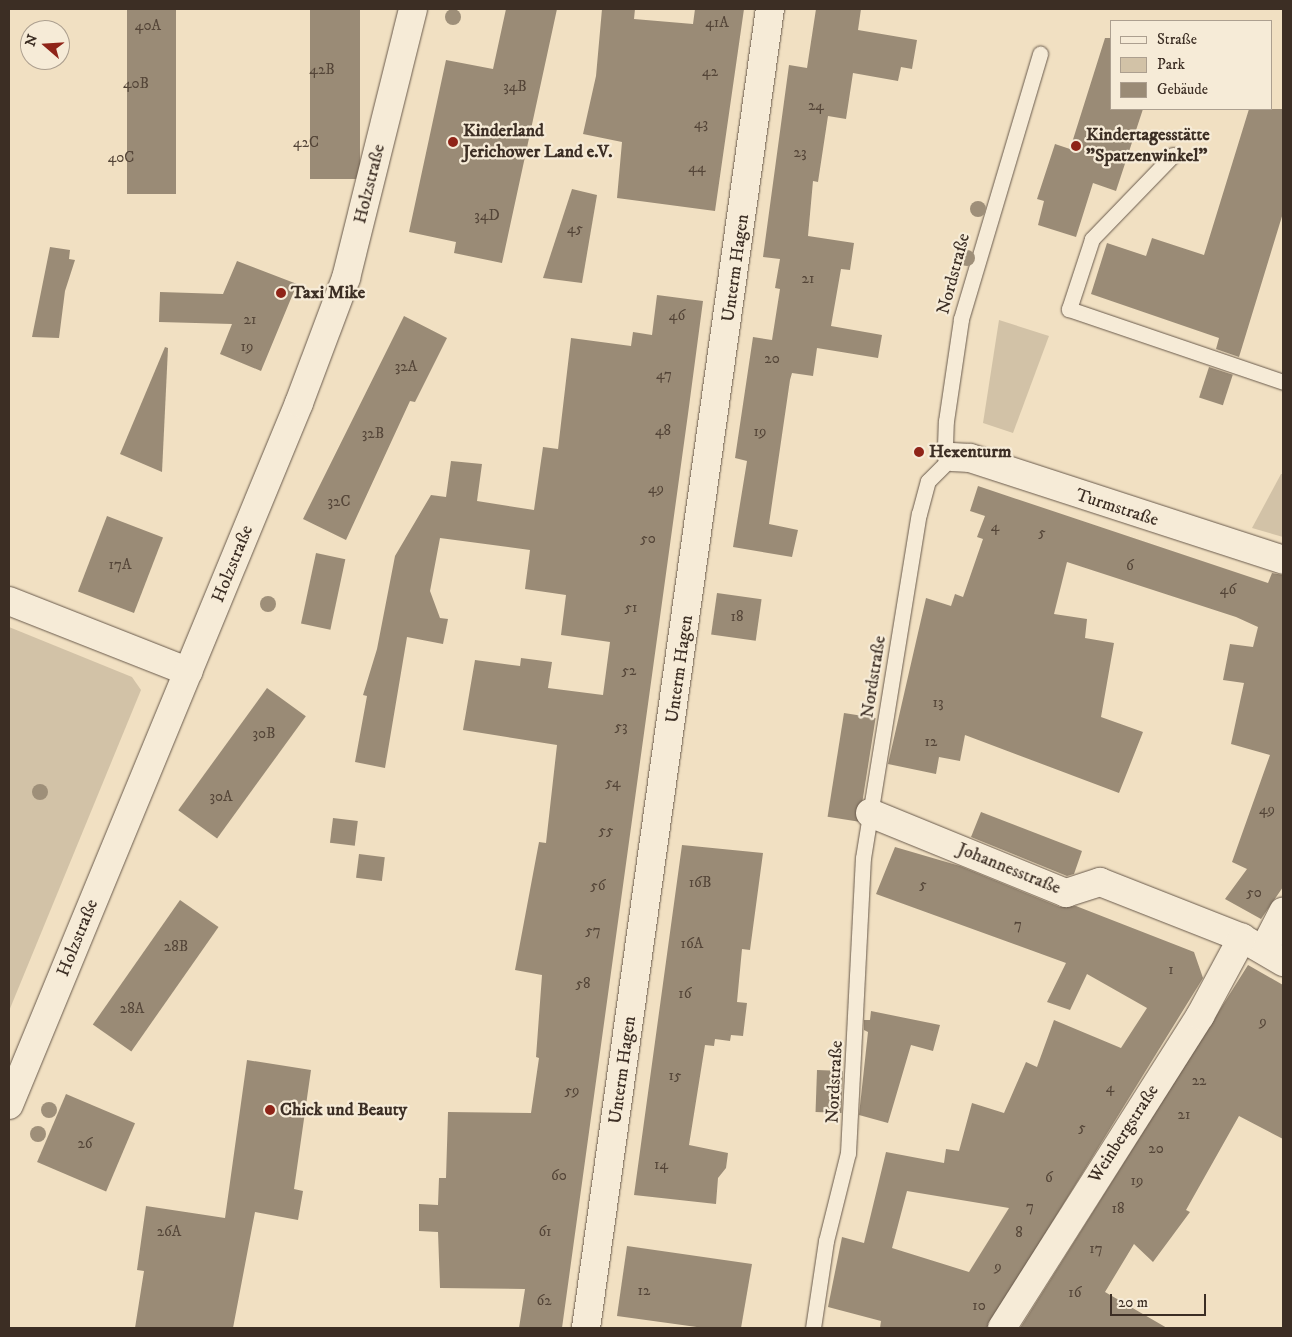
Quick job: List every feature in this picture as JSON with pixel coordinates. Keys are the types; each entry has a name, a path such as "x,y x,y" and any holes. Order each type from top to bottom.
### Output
{"street":[{"name":"Holzstraße","path":"9,1104 189,672 348,272 413,9"},
{"name":"Unterm Hagen","path":"586,1328 770,9"},
{"name":"Turmstraße","path":"952,457 970,458 1283,560"},
{"path":"9,601 189,672"},
{"name":"Johannesstraße","path":"870,813 1066,893 1100,882 1263,950"},
{"name":"Weinbergstraße","path":"1002,1328 1200,1016 1263,950 1283,912"}],"lane":[{"name":"Nordstraße","path":"813,1328 826,1241 851,1132 863,858 924,493 936,470 952,457 945,446 945,428 961,319 1040,54"},
{"path":"1173,156 1095,234 1069,309 1283,382"}],"green space":[{"path":"999,320 1049,336 1013,433 983,423"},
{"path":"1281,474 1283,474 1283,537 1252,528"},
{"path":"9,627 132,677 141,690 9,1011"}],"building":[{"path":"127,9 176,9 176,194 127,194"},
{"path":"310,9 360,9 360,179 310,179"},
{"path":"506,9 557,9 502,263 454,253 456,242 409,232 446,60 493,69"},
{"path":"602,9 635,9 634,19 693,24 695,9 744,9 715,211 617,198 622,142 583,134 596,76"},
{"path":"816,9 861,9 858,30 917,40 912,69 901,67 898,81 853,73 846,119 828,116 818,182 813,181 808,236 854,243 850,270 841,269 831,326 882,335 878,358 817,348 813,376 792,373 769,524 798,530 792,557 733,547 747,461 735,458 753,337 772,340 780,289 775,288 780,259 763,257 789,65 807,68"},
{"path":"1105,38 1110,38 1110,110 1143,110 1116,191 1093,183 1076,237 1038,225 1044,201 1037,199 1055,144 1070,149"},
{"path":"1283,109 1283,213 1239,357 1216,349 1219,338 1091,294 1107,243 1146,256 1152,238 1204,255 1249,110"},
{"path":"572,189 597,195 582,283 543,278"},
{"path":"50,247 70,250 69,259 75,260 65,291 59,338 32,337"},
{"path":"237,261 297,284 261,371 220,354 232,324 159,322 160,292 223,294"},
{"path":"657,295 703,301 688,414 562,1328 519,1328 525,1289 440,1288 438,1232 419,1231 419,1204 438,1205 439,1178 446,1178 448,1112 531,1113 539,1058 536,1057 542,975 515,970 539,842 546,843 557,745 463,730 475,660 520,666 521,658 552,662 548,688 603,695 610,642 561,635 566,595 525,589 530,550 440,538 430,591 440,618 448,619 443,644 407,637 385,768 355,762 367,696 363,695 377,649 395,556 431,495 446,497 451,461 482,464 477,501 534,510 543,447 558,449 571,338 631,346 633,332 652,335"},
{"path":"404,316 447,338 415,402 410,401 346,540 303,519"},
{"path":"165,347 168,348 162,472 120,454"},
{"path":"1209,367 1233,375 1223,405 1199,397"},
{"path":"978,486 1268,583 1272,573 1283,575 1283,887 1261,919 1225,899 1247,869 1232,862 1270,755 1231,744 1244,683 1223,680 1230,644 1253,647 1258,627 1236,617 1067,562 1054,614 1087,619 1085,638 1114,643 1101,717 1143,732 1119,793 965,735 960,761 939,757 936,774 888,764 926,598 951,606 955,594 963,597 983,539 977,537 985,516 970,511"},
{"path":"107,516 163,538 134,613 78,592"},
{"path":"316,553 345,559 330,630 301,623"},
{"path":"717,593 762,599 756,641 711,635"},
{"path":"267,688 306,716 217,838 178,810"},
{"path":"844,713 876,718 859,822 828,817"},
{"path":"981,812 1082,851 1074,874 1067,876 971,837"},
{"path":"333,818 358,821 355,846 330,843"},
{"path":"682,845 763,853 750,950 742,949 737,1002 747,1003 743,1036 731,1035 730,1041 715,1039 714,1046 705,1045 689,1145 728,1153 726,1168 718,1178 716,1204 634,1195"},
{"path":"895,847 960,866 1060,907 1076,906 1194,952 1203,978 987,1328 880,1328 881,1321 828,1307 842,1237 864,1243 886,1152 944,1163 946,1149 959,1151 972,1103 1004,1113 1026,1062 1037,1067 1054,1020 1121,1048 1147,1008 1087,974 1070,1010 1047,1002 1066,963 876,894","holes":["907,1191 1009,1208 969,1272 892,1248"]},
{"path":"359,854 385,857 382,881 356,878"},
{"path":"180,900 219,927 131,1051 93,1025"},
{"path":"1248,965 1283,985 1283,1139 1239,1116 1186,1210 1190,1212 1153,1262 1134,1244 1105,1292 1167,1328 1020,1328"},
{"path":"871,1011 940,1025 933,1051 911,1045 888,1123 859,1115 868,1032 864,1030 864,1020 870,1020"},
{"path":"247,1060 311,1070 294,1189 303,1191 298,1220 255,1212 233,1328 135,1328 144,1271 137,1270 146,1206 225,1218"},
{"path":"817,1070 843,1071 842,1113 816,1112"},
{"path":"66,1094 135,1123 106,1191 37,1162"},
{"path":"627,1246 752,1264 741,1328 704,1328 617,1316"}],"place":[{"name":"Kinderland Jerichower Land e.V.","path":"453,142"},
{"name":"Kindertagesstätte \"Spatzenwinkel\"","path":"1076,146"},
{"name":"Taxi Mike","path":"281,293"},
{"name":"Hexenturm","path":"919,452"},
{"name":"Chick und Beauty","path":"270,1110"}]}
